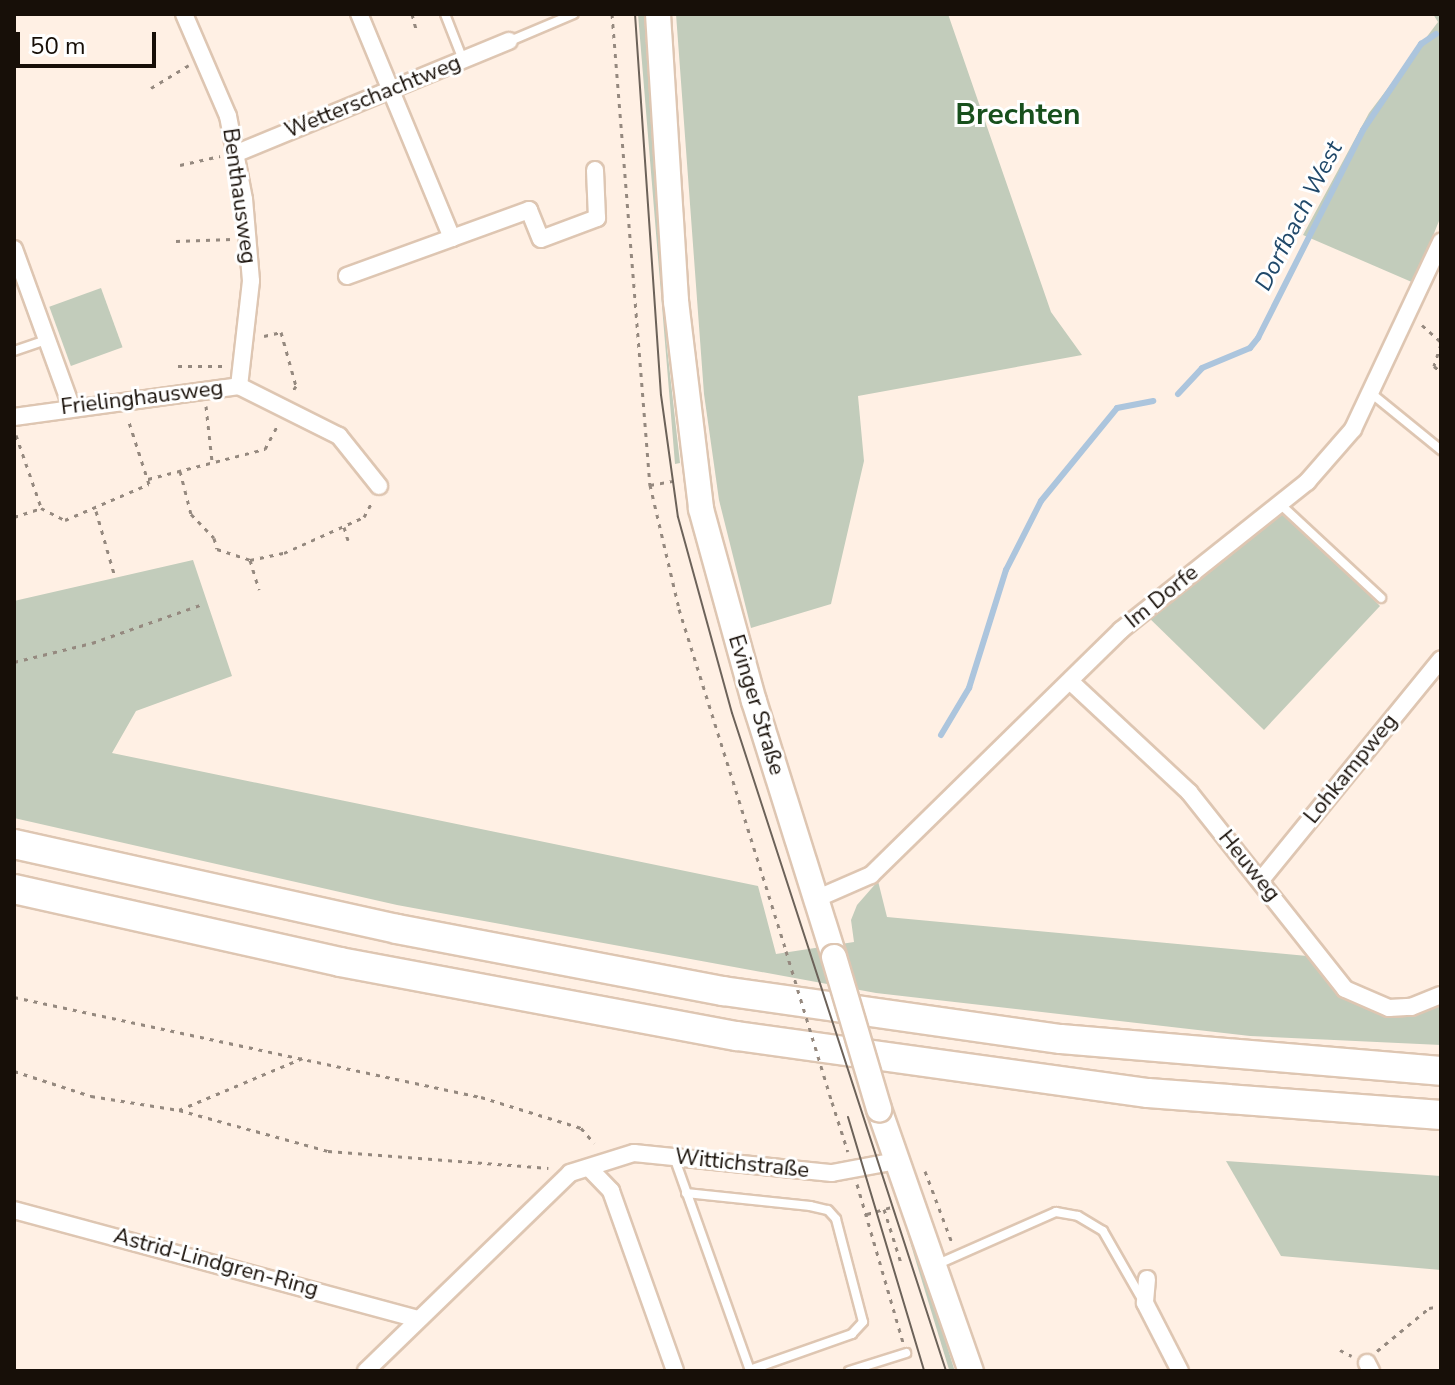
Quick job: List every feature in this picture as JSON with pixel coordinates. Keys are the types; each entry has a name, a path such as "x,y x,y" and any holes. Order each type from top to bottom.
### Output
{"highway":[{"path":"14,844 397,929 785,1000 1061,1039 1441,1071"},
{"path":"14,889 355,965 737,1036 1148,1093 1441,1115"}],"main road":[{"name":"Evinger Straße","path":"658,14 676,301 701,509 718,583 879,1109 938,1264 971,1371"}],"street":[{"name":"Benthausweg","path":"184,14 237,153 248,238 246,341 239,386"},
{"path":"359,14 452,238"},
{"name":"Wetterschachtweg","path":"237,153 509,41"},
{"path":"347,276 529,210 541,239 597,218 595,170"},
{"name":"Im Dorfe","path":"816,899 871,875 1121,630 1307,482 1353,429 1410,315 1441,242"},
{"path":"14,249 71,406"},
{"name":"Frielinghausweg","path":"14,417 71,406 239,386 339,436 379,486"},
{"name":"Lohkampweg","path":"1261,880 1441,659"},
{"name":"Heuweg","path":"1070,681 1189,792 1345,989 1389,1008 1411,1007 1441,995"},
{"name":"Wittichstraße","path":"366,1371 565,1175 619,1154 673,1156 832,1173 897,1161"},
{"path":"589,1168 611,1191 675,1371"},
{"name":"Astrid-Lindgren-Ring","path":"14,1210 418,1319"},
{"path":"1147,1279 1145,1303 1180,1371"}],"lane":[{"path":"445,14 464,61"},
{"path":"509,41 574,14"},
{"path":"14,351 47,339"},
{"path":"1372,394 1441,450"},
{"path":"1280,503 1381,598"},
{"path":"673,1156 686,1193 713,1269 750,1371 852,1334 863,1322 836,1219 828,1210 686,1193"},
{"path":"938,1264 1056,1212 1067,1214 1103,1231 1145,1303"},
{"path":"849,1371 906,1353"}],"path":[{"path":"412,14 416,29"},
{"path":"612,14 650,485 679,609 850,1158"},
{"path":"151,88 203,58"},
{"path":"180,165 237,153"},
{"path":"176,241 248,238"},
{"path":"1410,315 1441,343 1434,366 1441,372"},
{"path":"148,480 265,449 296,386 281,332 246,341"},
{"path":"178,366 242,366"},
{"path":"207,390 206,439 212,463"},
{"path":"14,427 41,508 65,520 96,509 114,495 149,484 122,400"},
{"path":"180,471 191,514 214,538 217,549 250,560 285,556 364,517 379,486"},
{"path":"14,517 41,508"},
{"path":"96,509 115,577"},
{"path":"344,527 348,540"},
{"path":"250,560 259,590"},
{"path":"14,662 92,643 203,604"},
{"path":"14,997 303,1058 540,1113 581,1128 594,1143"},
{"path":"179,1110 303,1058"},
{"path":"14,1071 91,1096 179,1110 328,1151 550,1169"},
{"path":"856,1180 906,1353"},
{"path":"884,1209 901,1263"},
{"path":"1385,1342 1429,1308 1441,1306"}],"green space":[{"path":"638,14 645,14 667,347 680,463 675,464"},
{"path":"676,14 948,14 1051,312 1082,355 858,396 864,461 831,604 751,628 719,500 704,394"},
{"path":"1433,14 1441,14 1441,216 1414,283 1303,235 1369,113 1438,22"},
{"path":"101,288 123,347 71,366 49,307"},
{"path":"1280,503 1380,606 1264,730 1143,612"},
{"path":"193,560 232,676 136,711 112,753 758,886 776,954 854,942 851,920 857,905 878,881 887,917 1318,957 1332,977 1389,1008 1441,1007 1441,1045 1250,1036 876,993 397,905 14,818 14,601"},
{"path":"1226,1161 1441,1176 1441,1270 1281,1256"},
{"path":"911,1228 955,1371 949,1371 906,1229"}],"waterway":[{"name":"Dorfbach West","path":"1178,394 1202,368 1250,348 1258,338 1363,130 1421,44 1436,34"},
{"name":"Dorfbach West","path":"941,735 969,688 1006,570 1041,501 1117,408 1153,401"}],"tram line":[{"path":"635,14 661,395 678,517 732,713 946,1371"},
{"path":"848,1117 924,1371"}],"district":[{"name":"Brechten","path":"1018,115"}]}
